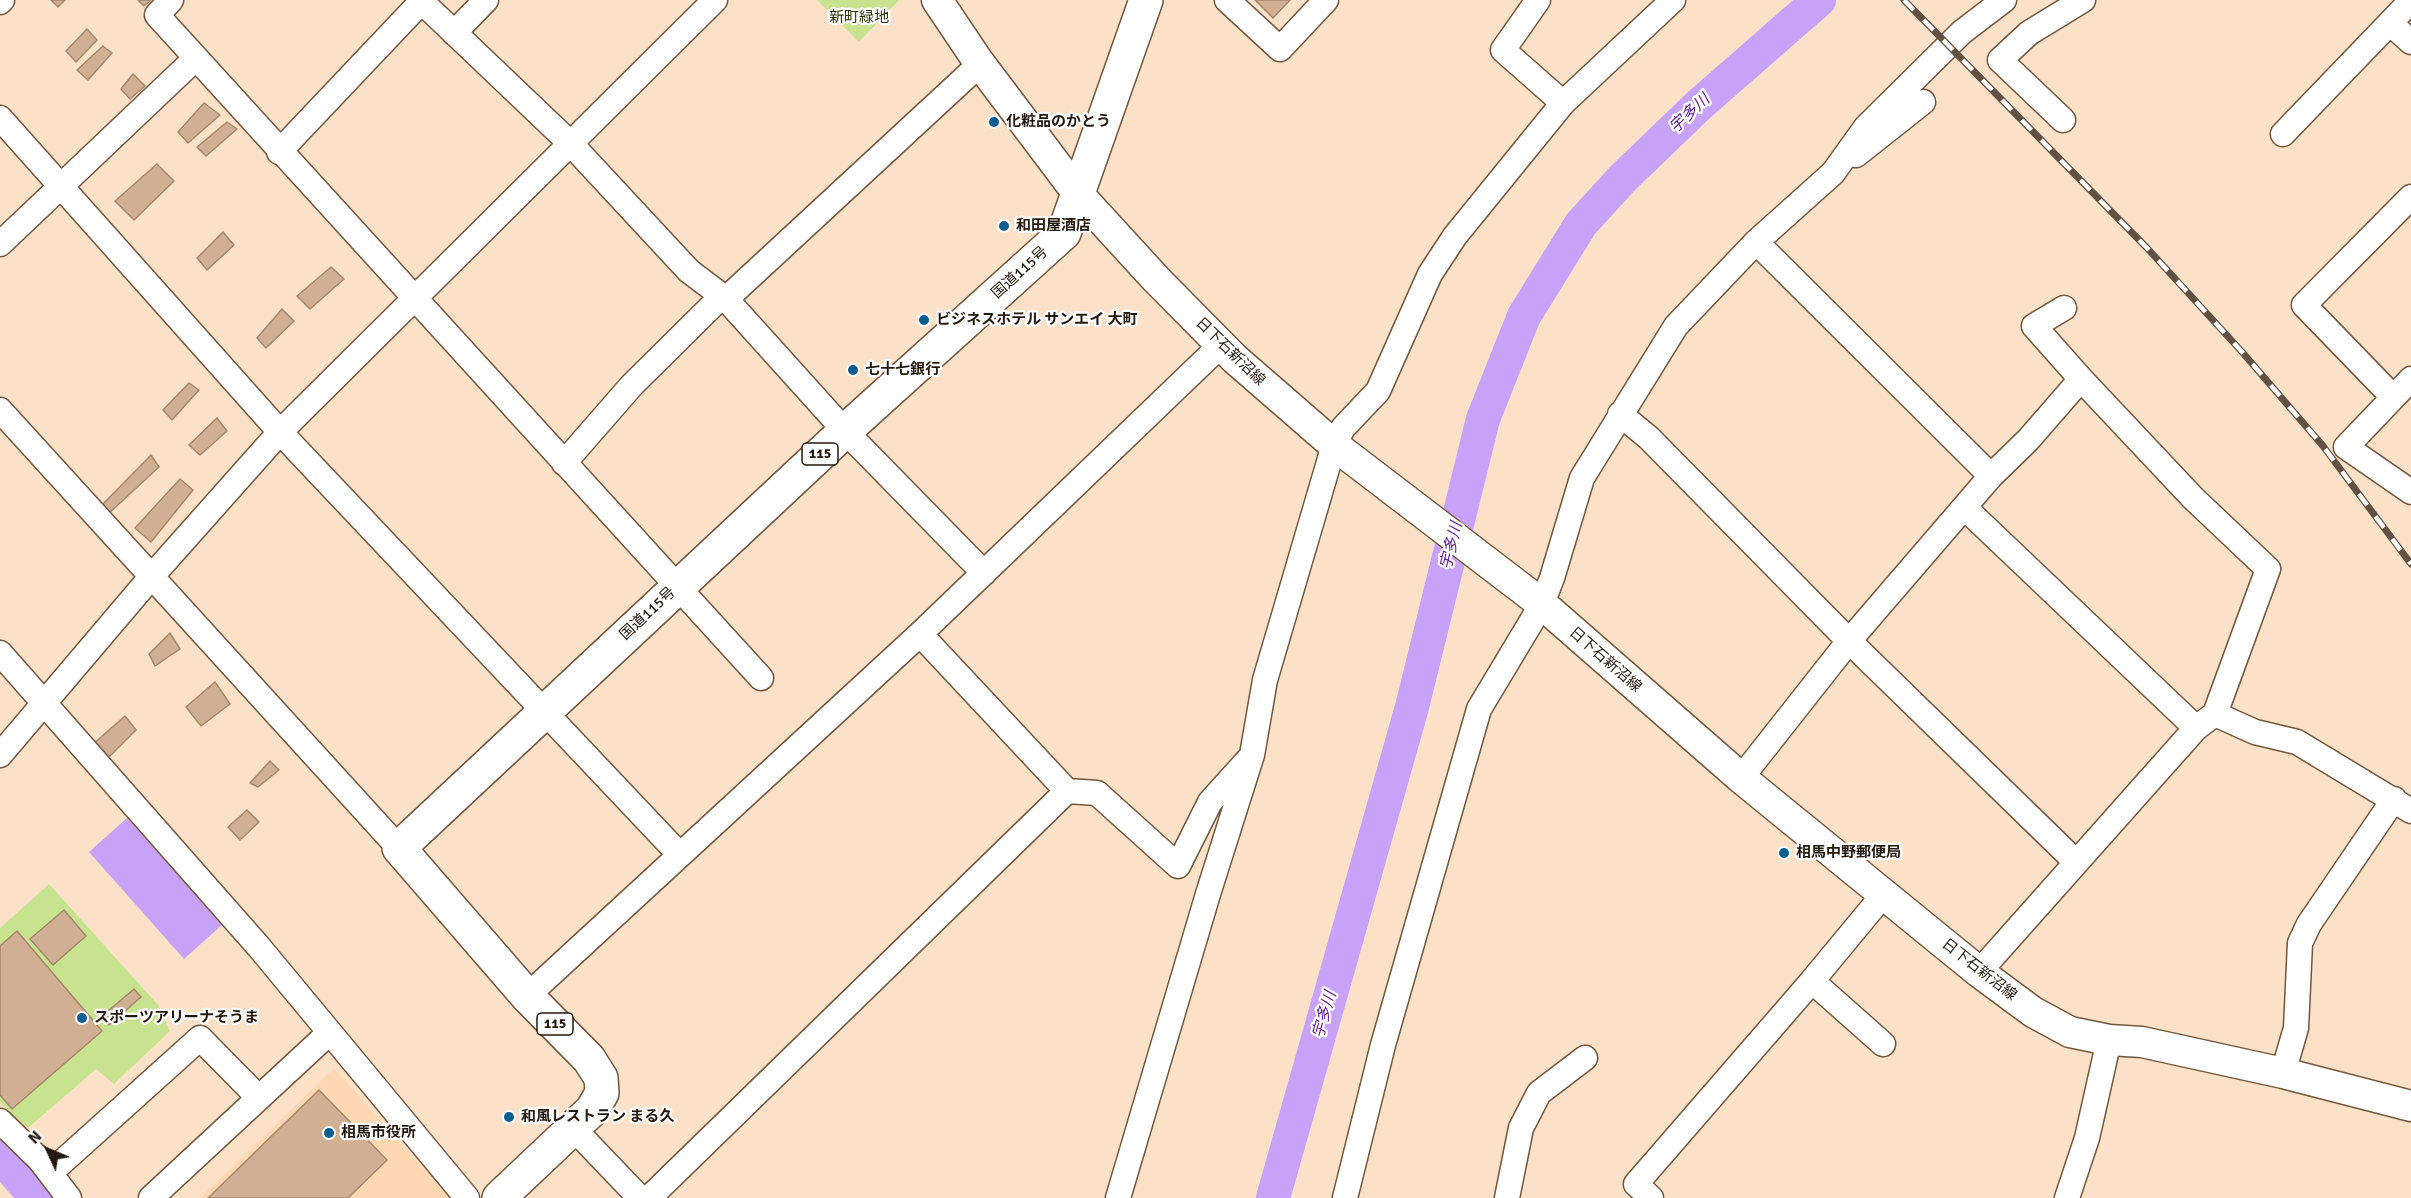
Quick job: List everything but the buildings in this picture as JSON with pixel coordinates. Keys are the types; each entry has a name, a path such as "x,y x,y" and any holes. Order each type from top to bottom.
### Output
{"highway":[{"name":"国道115号","path":"399,848 845,431 1064,233 1146,0"},
{"name":"115","path":"399,848 527,996 589,1059 601,1078 602,1093 592,1110 499,1198"}],"main road":[{"name":"日下石新沼線","path":"937,0 980,64 1078,195 1221,345 1285,404 1338,448 1532,596 1741,778 1979,972 2033,1012 2070,1032 2109,1040 2142,1042 2283,1072 2411,1106"}],"street":[{"path":"171,0 157,15 279,152 761,678"},
{"path":"279,152 422,0 572,144 689,271 724,298 845,431 984,573"},
{"path":"454,33 486,0"},
{"path":"1227,0 1280,49 1326,0"},
{"path":"1538,0 1503,50 1563,103"},
{"path":"1118,1198 1208,894 1252,755 1265,680 1343,428 1378,391 1430,274 1455,236 1563,103 1673,0"},
{"path":"1833,174 1866,127 1962,32 2004,0"},
{"path":"2063,120 2000,60 2029,33 2083,0"},
{"path":"0,755 152,576 280,432 572,144 712,1"},
{"path":"2283,134 2411,1"},
{"path":"2391,23 2411,42"},
{"path":"0,244 196,58"},
{"path":"564,463 632,385 980,64"},
{"path":"1345,1198 1383,1045 1479,709 1532,596 1552,578 1582,478 1676,326 1756,242 1833,174 1923,102"},
{"path":"0,118 280,432 680,855"},
{"path":"2393,397 2304,305 2411,197"},
{"path":"1756,242 1991,476"},
{"path":"1979,972 2076,862 2206,721 2268,569 2193,498 2034,326 2064,308"},
{"path":"527,996 920,634 1221,345"},
{"path":"1741,778 1849,641 1991,476 2028,440 2081,379"},
{"path":"2411,379 2346,447 2411,492"},
{"path":"0,410 399,848"},
{"path":"1620,414 1648,438 1849,641 2076,862"},
{"path":"1965,508 2206,721 2297,742 2402,805 2315,915 2300,943 2296,1028 2283,1072"},
{"path":"920,634 1067,791 1096,793 1178,866 1210,801 1252,755"},
{"path":"0,653 259,947 467,1198"},
{"path":"649,1198 1067,791"},
{"path":"1652,1198 1636,1184 1812,981 1884,894"},
{"path":"1812,981 1883,1044"},
{"path":"151,1198 329,1033"},
{"path":"50,1173 200,1038 259,1098"},
{"path":"2067,1198 2087,1138 2109,1040"},
{"path":"1507,1198 1521,1128 1539,1093 1585,1058"},
{"path":"0,1121 50,1173 69,1198"},
{"path":"574,1129 640,1198"}],"shaded area":[{"path":"127,818 223,924 184,959 89,852"},
{"name":"相馬市役所","path":"334,1068 449,1198 200,1198"},
{"path":"5,1135 59,1198 14,1198 0,1182 0,1139"}],"green space":[{"name":"新町緑地","path":"817,0 899,0 859,42"},
{"name":"スポーツアリーナそうま","path":"49,884 159,1006 170,1031 114,1084 96,1069 28,1128 0,1103 0,928"}],"waterway":[{"name":"宇多川","path":"1273,1198 1412,707 1483,419 1524,316 1581,224 1623,178 1699,105 1819,0"}],"railway":[{"path":"1904,0 2147,248 2243,353 2323,446 2411,564"}],"place":[{"name":"化粧品のかとう","path":"994,122"},
{"name":"和田屋酒店","path":"1004,226"},
{"name":"ビジネスホテル サンエイ 大町","path":"924,320"},
{"name":"七十七銀行","path":"853,370"},
{"name":"相馬中野郵便局","path":"1784,853"},
{"name":"スポーツアリーナそうま","path":"82,1018"},
{"name":"和風レストラン まる久","path":"509,1117"},
{"name":"相馬市役所","path":"329,1133"}]}
